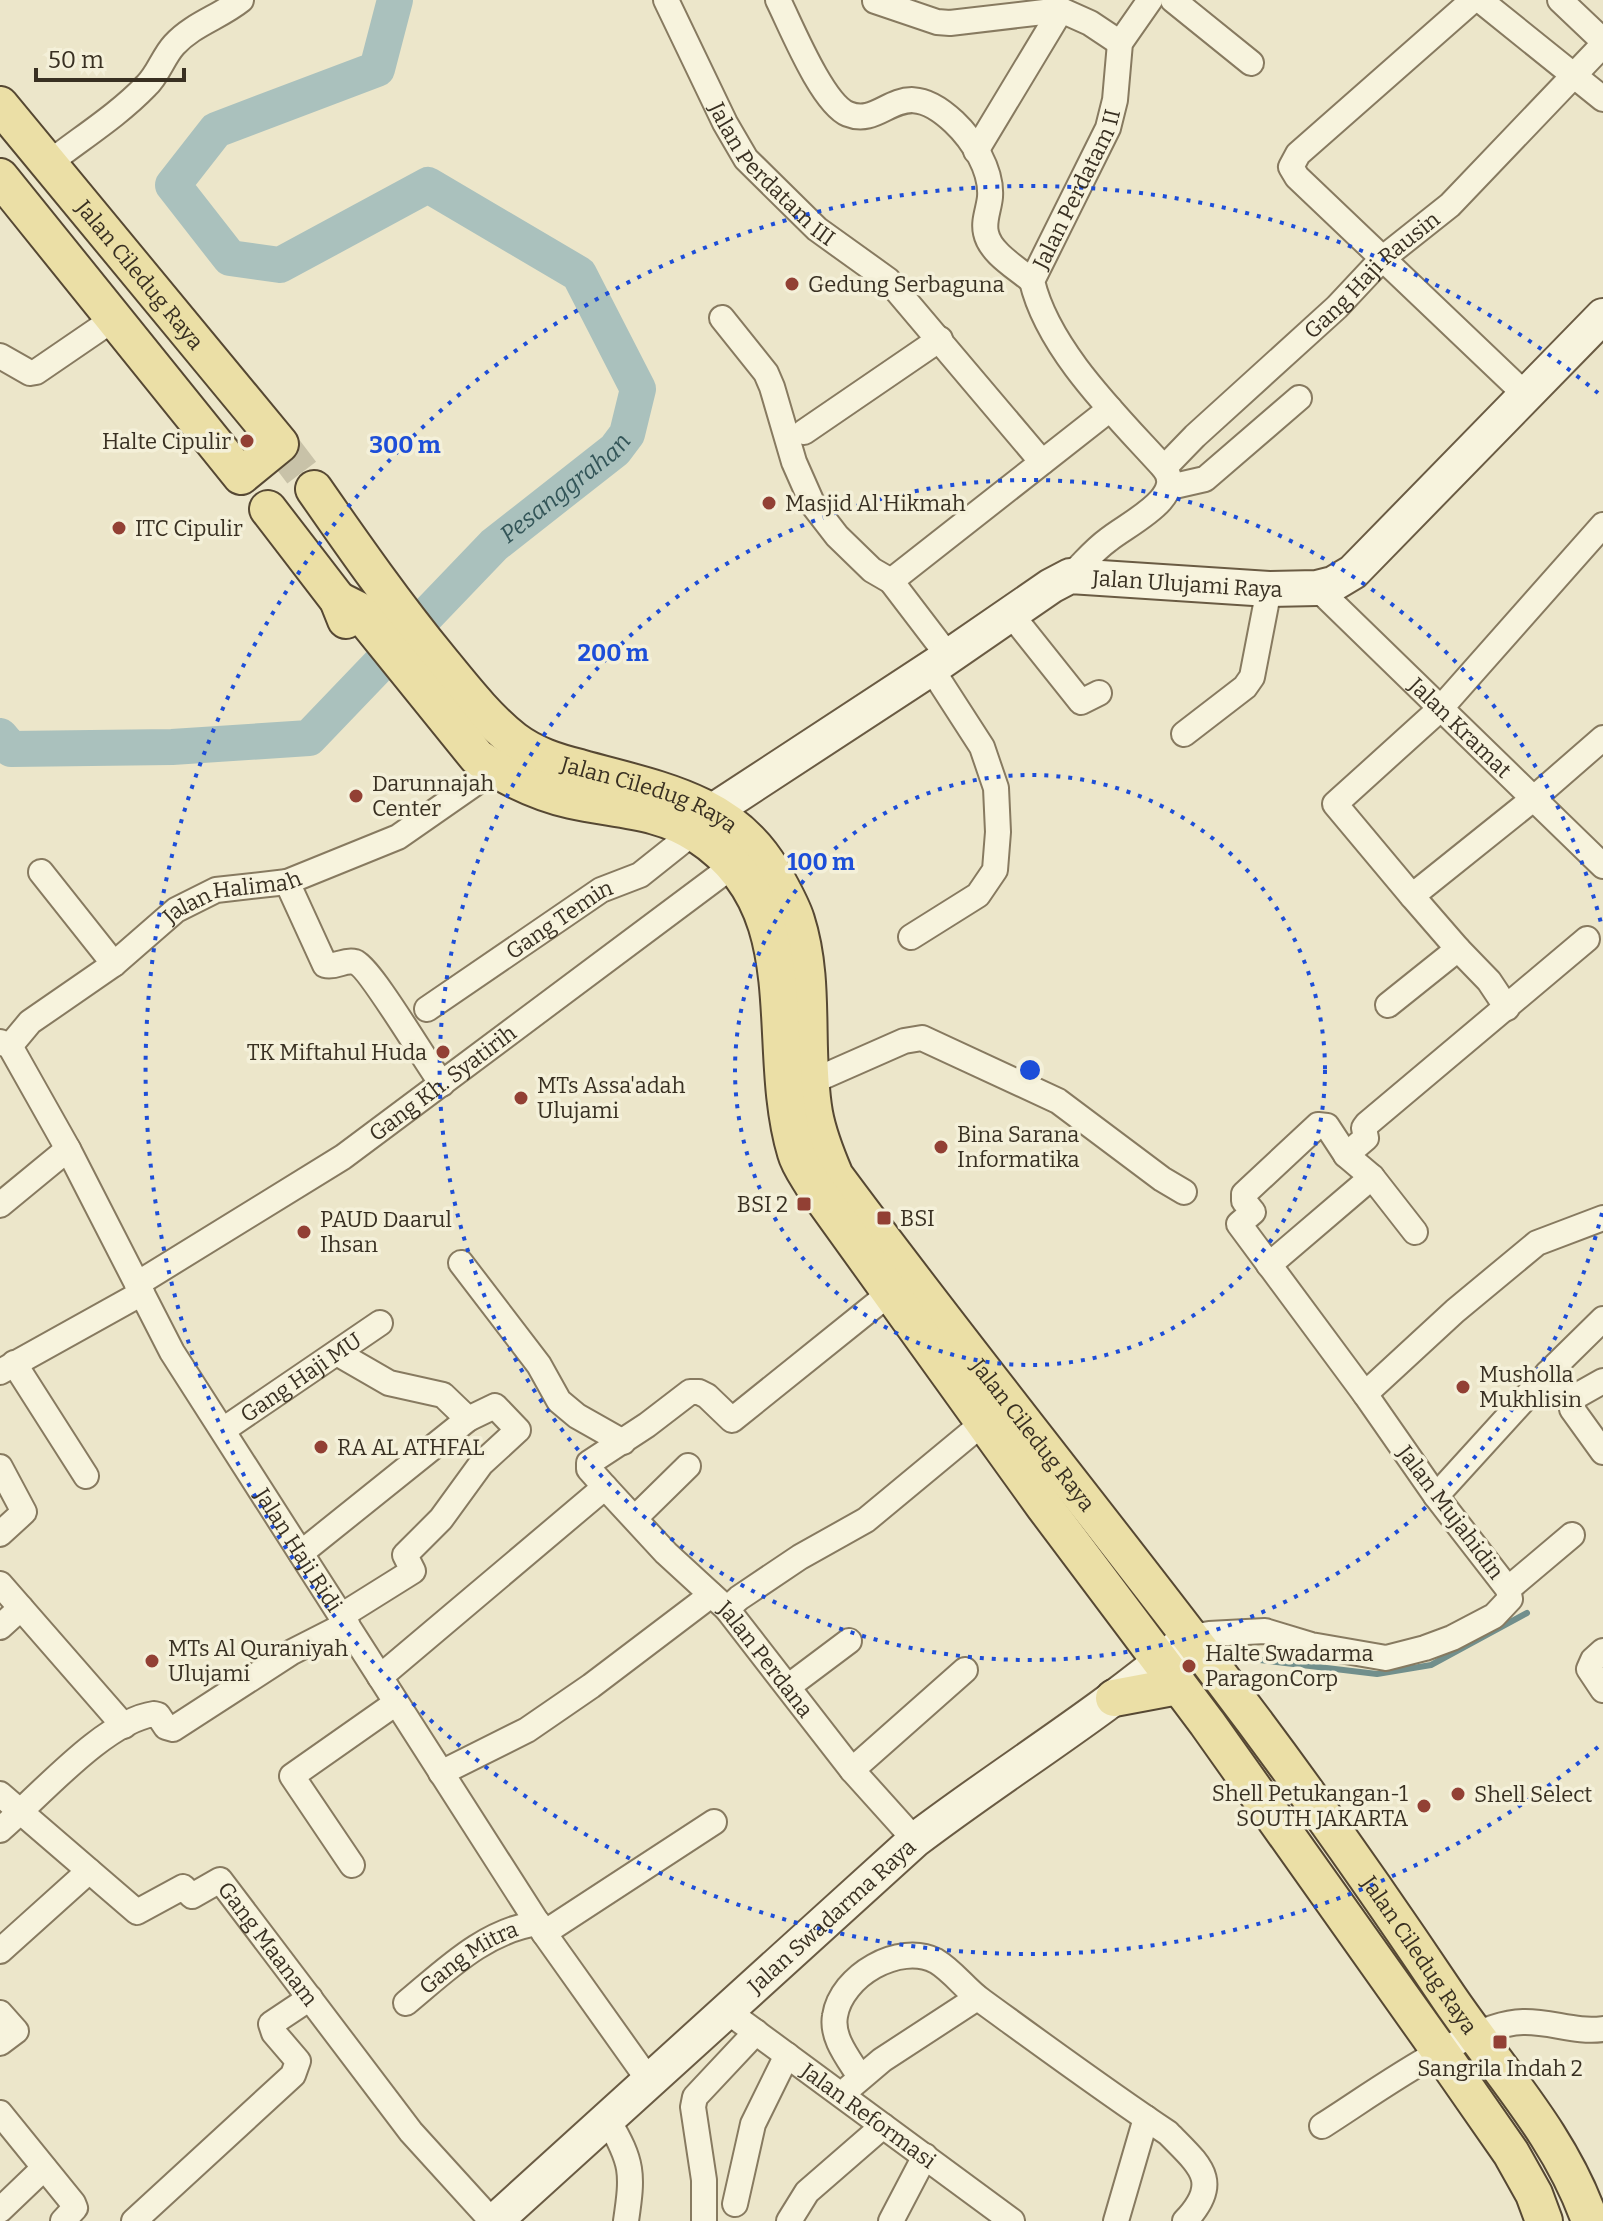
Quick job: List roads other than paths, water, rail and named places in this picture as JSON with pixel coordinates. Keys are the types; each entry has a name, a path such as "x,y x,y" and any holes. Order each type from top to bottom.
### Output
{"main road":[{"name":"Jalan Ciledug Raya","path":"0,105 280,444 241,476 0,177"},
{"name":"Jalan Ciledug Raya","path":"314,489 370,571 387,630 442,699 506,733 542,758 650,786 704,822 746,839 771,868 796,919 807,984 811,1082 820,1136 835,1176 983,1423 1058,1495 1205,1657 1544,2128 1570,2171 1590,2221"},
{"name":"Jalan Ciledug Raya","path":"268,509 338,600 387,630 442,699 477,757 479,775 598,805 704,822"},
{"path":"479,775 506,733"},
{"name":"Jalan Ciledug Raya","path":"704,822 718,848 735,864 768,926 779,982 788,1120 797,1156 819,1195 900,1285 1058,1495 1171,1677 1511,2153 1534,2194 1544,2221"},
{"path":"1122,1691 1137,1670 1171,1677"},
{"path":"1122,1691 1171,1677"}],"street":[{"path":"48,164 109,119 149,84 174,45 207,19 226,12 241,0"},
{"name":"Jalan Perdatam III","path":"666,0 725,123 746,159 817,229 888,280 1042,462"},
{"path":"778,0 820,85 848,114 867,116 904,99 928,102 955,123 976,151 990,179 986,235 996,251 1032,281"},
{"name":"Jalan Perdatam II","path":"1150,0 1120,43 1115,100 1108,128 1032,281 1037,305 1049,328 1110,409 1167,477"},
{"path":"1173,0 1251,63"},
{"path":"1473,0 1298,154 1291,167 1297,177 1526,395"},
{"path":"1480,0 1573,76 1600,91"},
{"name":"Gang Haji Rausin","path":"1167,477 1195,436 1337,307 1382,259 1450,205 1602,44 1600,38 1560,0"},
{"path":"875,1 937,22 950,23 1061,10 1090,23 1120,43"},
{"path":"976,151 1061,10"},
{"name":"Jalan Ulujami Raya","path":"704,822 1010,613 1070,576 1269,589 1317,588 1333,584 1353,572 1603,316"},
{"path":"0,356 30,373 36,372 115,318"},
{"path":"722,318 766,373 796,437 794,462 813,505 837,536 872,570 891,581 940,662 982,747 996,788 998,832 995,870 978,895 911,937"},
{"path":"796,437 940,339"},
{"path":"1070,576 1107,540 1161,501 1167,477 1205,479 1299,398"},
{"path":"891,581 1110,409"},
{"path":"1507,1008 1489,981 1335,804 1440,709 1603,525"},
{"name":"Jalan Kramat","path":"1317,588 1602,863"},
{"path":"1184,734 1245,687 1252,677 1269,589"},
{"path":"1010,613 1081,702 1099,693"},
{"path":"1412,896 1603,738"},
{"name":"Jalan Halimah","path":"5,1044 30,1022 114,964 176,910 216,890 287,882 398,837 479,775"},
{"name":"Gang Temin","path":"427,1009 601,890 640,875 704,822"},
{"name":"Gang Kh. Syatirih","path":"7,1368 140,1288 343,1157 735,864"},
{"path":"41,872 114,964"},
{"path":"287,882 325,965 331,967 350,961 359,964 377,984 417,1050 442,1084"},
{"path":"1415,1232 1372,1177 1346,1155 1366,1138 1364,1128 1367,1124 1587,939"},
{"path":"1388,1005 1458,949"},
{"path":"811,1082 904,1041 922,1038 1058,1101 1184,1192"},
{"name":"Jalan Haji Ridi","path":"5,1044 68,1149 172,1352 541,1928 650,2082"},
{"name":"Jalan Mujahidin","path":"1205,1657 1200,1634 1265,1631 1311,1645 1386,1658 1452,1638 1494,1616 1510,1599 1508,1589 1436,1496 1239,1224 1253,1212 1244,1201 1244,1194 1318,1125 1327,1126 1346,1155"},
{"path":"0,1205 68,1149"},
{"path":"1269,1265 1372,1177"},
{"path":"1365,1394 1455,1311 1537,1243 1603,1218"},
{"path":"461,1263 539,1365 559,1401 577,1416 623,1442"},
{"path":"380,1677 605,1487 588,1465 690,1392 707,1396 732,1420 900,1285"},
{"path":"1436,1496 1548,1373 1603,1319"},
{"name":"Gang Haji MU","path":"223,1430 380,1323"},
{"path":"337,1353 389,1383 443,1395 468,1419"},
{"path":"7,1368 86,1476"},
{"path":"1548,1373 1571,1399 1572,1409 1603,1452"},
{"path":"1571,1399 1603,1381"},
{"path":"0,1830 90,1748 124,1726 154,1714 166,1727 173,1729 344,1620 413,1571 405,1555 441,1519 481,1464 518,1430 495,1406 468,1419 301,1553"},
{"path":"441,1773 527,1730 719,1602 739,1598 800,1557 866,1520 983,1423"},
{"path":"635,1518 688,1466"},
{"path":"0,1467 24,1512 0,1534"},
{"name":"Jalan Perdana","path":"605,1487 666,1553 719,1602 789,1686 852,1770 915,1840"},
{"path":"1508,1589 1572,1535"},
{"path":"0,1584 124,1726"},
{"path":"0,1627 21,1608"},
{"path":"789,1686 849,1641"},
{"path":"1603,1651 1589,1669 1603,1690"},
{"path":"1171,1677 1205,1657"},
{"path":"852,1770 965,1670"},
{"name":"Jalan Swadarma Raya","path":"493,2221 650,2082 744,2023 915,1840 1122,1691"},
{"path":"352,1865 292,1776 396,1703"},
{"name":"Gang Maanam","path":"0,1794 137,1912 183,1887 192,1896 220,1880 411,2132 493,2221"},
{"name":"Gang Mitra","path":"406,2003 464,1952 528,1924 541,1928 714,1822"},
{"path":"0,1951 89,1871"},
{"path":"860,2077 839,2045 835,2016 845,1994 871,1967 894,1956 935,1961 977,1998 1168,2133 1203,2172 1206,2187 1202,2201 1185,2221"},
{"path":"134,2221 293,2075 298,2061 274,2033 271,2024 310,1998"},
{"path":"842,2095 860,2077 977,1998"},
{"path":"0,2013 16,2031 0,2043"},
{"path":"1322,2126 1474,2033 1522,2021 1603,2029"},
{"path":"704,2221 704,2180 693,2107 695,2097 744,2023"},
{"name":"Jalan Reformasi","path":"744,2023 1012,2221"},
{"path":"735,2204 753,2124 787,2055"},
{"path":"0,2113 73,2203 75,2208 63,2221"},
{"path":"1116,2221 1146,2118"},
{"path":"608,2120 622,2144 632,2172 626,2221"},
{"path":"789,2221 807,2192 883,2126"},
{"path":"891,2221 925,2156"},
{"path":"0,2210 44,2168"}],"waterway":[{"name":"Pesanggrahan","path":"0,736 11,749 172,747 309,738 494,545 615,450 627,434 638,389 579,274 428,185 280,265 230,258 173,185 216,130 377,69 395,0"},
{"path":"1235,1657 1377,1674 1431,1665 1527,1613"}],"tunnel":[{"path":"280,444 314,489"}],"place":[{"name":"Gedung Serbaguna","path":"792,284"},
{"name":"Halte Cipulir","path":"247,441"},
{"name":"Masjid Al Hikmah","path":"769,503"},
{"name":"ITC Cipulir","path":"119,528"},
{"name":"Darunnajah Center","path":"356,796"},
{"name":"TK Miftahul Huda","path":"443,1052"},
{"name":"MTs Assa'adah Ulujami","path":"521,1098"},
{"name":"Bina Sarana Informatika","path":"941,1147"},
{"name":"BSI 2","path":"804,1204"},
{"name":"BSI","path":"884,1218"},
{"name":"PAUD Daarul Ihsan","path":"304,1232"},
{"name":"Musholla Mukhlisin","path":"1463,1387"},
{"name":"RA AL ATHFAL","path":"321,1447"},
{"name":"MTs Al Quraniyah Ulujami","path":"152,1661"},
{"name":"Halte Swadarma ParagonCorp","path":"1189,1666"},
{"name":"Shell Select","path":"1458,1794"},
{"name":"Shell Petukangan-1 SOUTH JAKARTA","path":"1424,1806"},
{"name":"Sangrila Indah 2","path":"1500,2042"}]}
